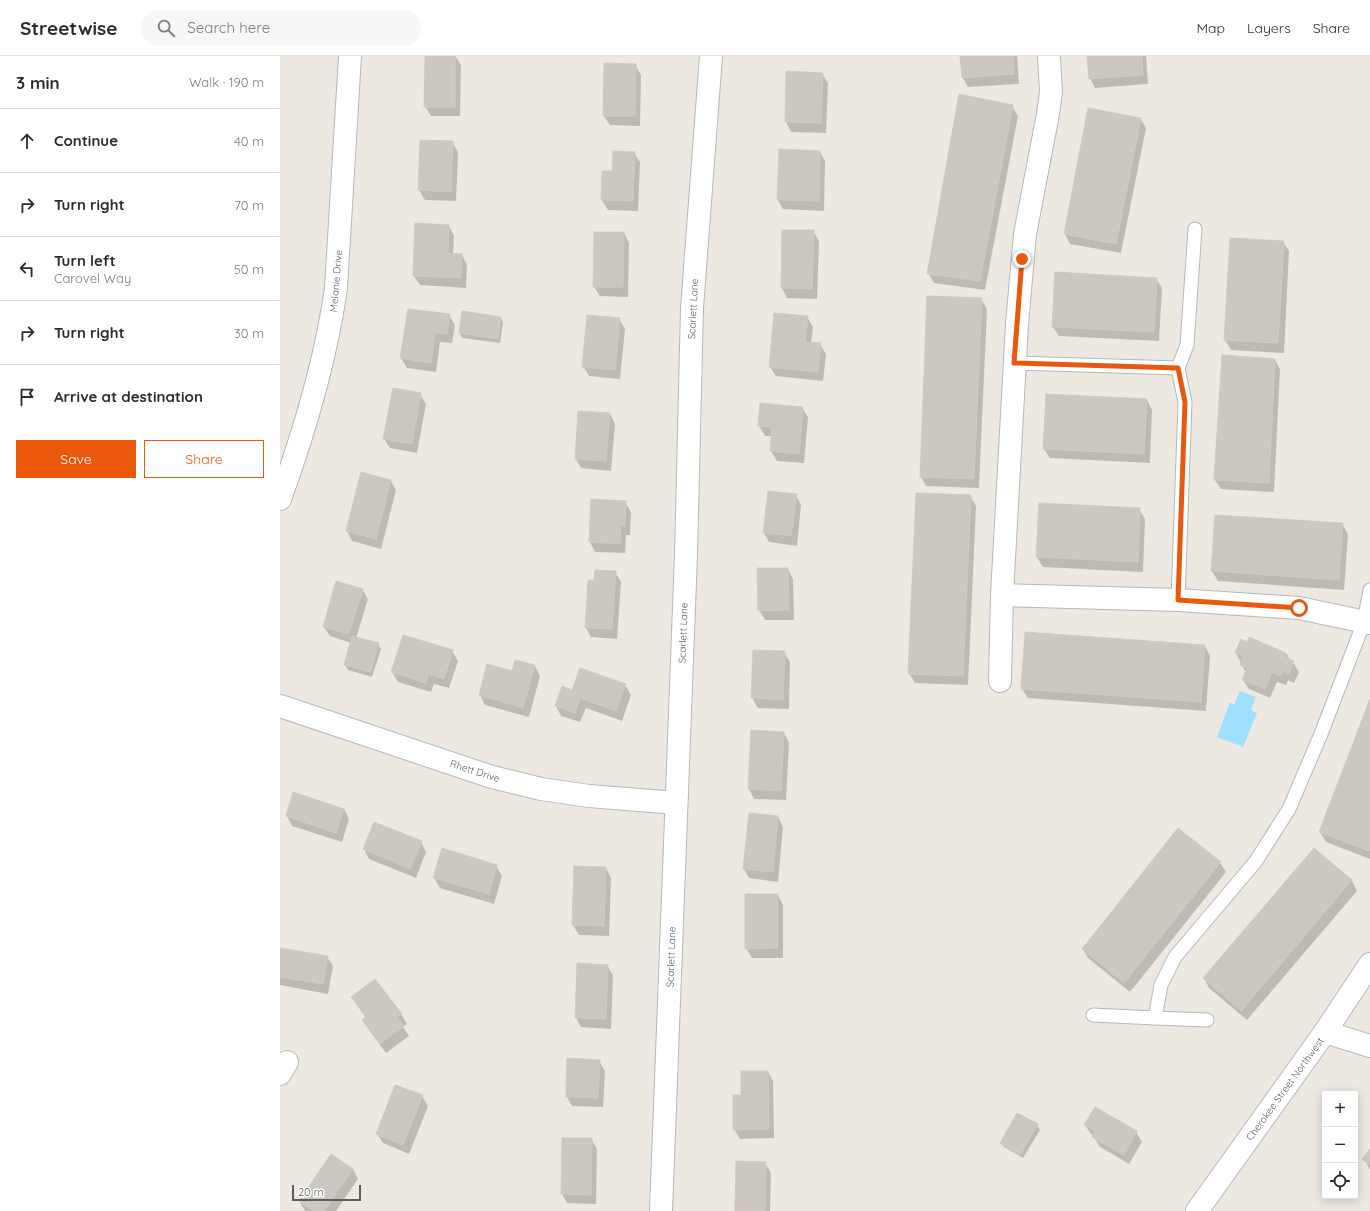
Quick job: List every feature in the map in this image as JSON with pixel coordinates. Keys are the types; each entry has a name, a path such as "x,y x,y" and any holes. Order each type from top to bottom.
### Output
{"street":[{"name":"Melanie Drive","path":"280,499 298,450 322,365 331,324 336,288 350,56"},
{"name":"Scarlett Lane","path":"661,1211 686,555 692,308 711,56"},
{"path":"1000,681 1002,596 1014,363 1022,259 1025,234 1050,99 1049,56"},
{"path":"1002,596 1178,600 1299,608 1367,623"},
{"name":"Rhett Drive","path":"280,706 492,777 541,789 590,796 676,802"},
{"name":"Cherokee Street Northwest","path":"1197,1211 1326,1032 1370,964"},
{"path":"1326,1032 1370,1046"}],"lane":[{"path":"1178,600 1185,402 1178,368 1187,345 1195,229"},
{"path":"1014,363 1178,368"},
{"path":"1155,1018 1161,985 1175,957 1256,860 1289,809 1367,623 1370,590"},
{"path":"1093,1015 1207,1020"}],"water":[{"path":"1240,691 1256,697 1251,710 1257,713 1243,747 1217,737 1230,702 1234,705"}],"building":[{"path":"425,56 455,56 455,107 424,107"},
{"path":"960,56 1013,56 1014,74 962,78"},
{"path":"1087,56 1142,56 1143,75 1089,79"},
{"path":"604,63 636,64 635,116 603,116"},
{"path":"786,71 823,73 821,123 785,122"},
{"path":"959,94 1013,105 980,281 927,274"},
{"path":"1088,108 1141,118 1116,244 1064,234"},
{"path":"420,140 453,141 451,192 418,190"},
{"path":"779,149 820,151 819,201 777,200"},
{"path":"613,151 635,152 633,201 601,200 602,171 612,171"},
{"path":"415,223 449,225 448,253 462,254 461,278 413,276"},
{"path":"782,230 814,230 812,289 781,288"},
{"path":"594,232 624,232 623,287 593,287"},
{"path":"1230,238 1284,241 1278,343 1224,340"},
{"path":"1055,272 1157,278 1154,332 1052,327"},
{"path":"927,296 982,298 974,479 920,477"},
{"path":"408,309 450,314 447,334 435,333 431,363 400,358"},
{"path":"462,311 501,317 498,339 459,333"},
{"path":"774,313 808,316 805,342 821,343 818,372 769,367"},
{"path":"587,315 620,318 615,370 582,367"},
{"path":"1222,355 1275,359 1269,483 1214,480"},
{"path":"393,388 421,393 412,444 383,439"},
{"path":"1046,394 1147,399 1144,454 1043,449"},
{"path":"760,403 803,407 799,454 770,451 772,427 758,426"},
{"path":"578,411 610,413 606,461 575,459"},
{"path":"361,472 391,480 376,539 346,531"},
{"path":"768,491 797,494 791,536 763,533"},
{"path":"916,493 971,495 963,676 908,674"},
{"path":"591,499 626,501 625,526 621,525 620,544 589,542"},
{"path":"1039,503 1140,508 1138,562 1036,557"},
{"path":"1215,515 1343,523 1339,580 1211,571"},
{"path":"757,568 788,568 789,610 758,611"},
{"path":"595,570 616,571 612,629 585,628 588,580 594,580"},
{"path":"336,581 363,589 349,634 323,627"},
{"path":"1025,632 1205,645 1201,702 1021,689"},
{"path":"403,635 453,650 444,679 429,674 426,683 391,672"},
{"path":"352,636 379,643 370,672 344,665"},
{"path":"1249,637 1286,653 1285,657 1294,661 1289,674 1283,671 1280,676 1272,672 1265,689 1242,680 1247,668 1240,665 1243,656 1235,653 1241,639 1247,642"},
{"path":"753,650 785,651 783,700 751,698"},
{"path":"515,660 535,665 523,708 479,695 487,664 512,671"},
{"path":"580,668 626,684 616,711 580,698 575,713 555,706 562,686 572,690"},
{"path":"1370,699 1370,848 1369,851 1319,832"},
{"path":"751,730 784,732 781,791 748,789"},
{"path":"293,792 344,809 336,833 286,816"},
{"path":"749,813 778,816 773,872 743,869"},
{"path":"374,822 422,841 410,869 363,849"},
{"path":"1178,828 1221,862 1124,983 1082,949"},
{"path":"442,848 497,865 489,894 433,878"},
{"path":"1314,848 1352,880 1241,1011 1203,978"},
{"path":"574,866 606,867 604,926 572,925"},
{"path":"745,894 778,894 778,948 745,949"},
{"path":"280,948 328,956 323,984 280,977"},
{"path":"577,963 608,965 606,1019 575,1018"},
{"path":"375,979 402,1014 397,1017 404,1026 380,1044 362,1020 366,1017 351,997"},
{"path":"567,1058 600,1060 598,1098 566,1097"},
{"path":"741,1071 768,1071 769,1129 733,1130 733,1095 741,1095"},
{"path":"395,1085 423,1095 403,1145 376,1134"},
{"path":"1095,1107 1137,1131 1124,1155 1092,1137 1096,1131 1084,1125"},
{"path":"1017,1113 1038,1124 1020,1155 1000,1143"},
{"path":"562,1138 592,1138 591,1195 561,1194"},
{"path":"1370,1149 1370,1165 1362,1159"},
{"path":"331,1154 353,1169 324,1211 313,1211 299,1201"},
{"path":"736,1161 766,1162 765,1211 735,1211"}],"route":[{"path":"1022,259 1014,363 1178,368 1185,402 1178,600 1299,608"}]}
